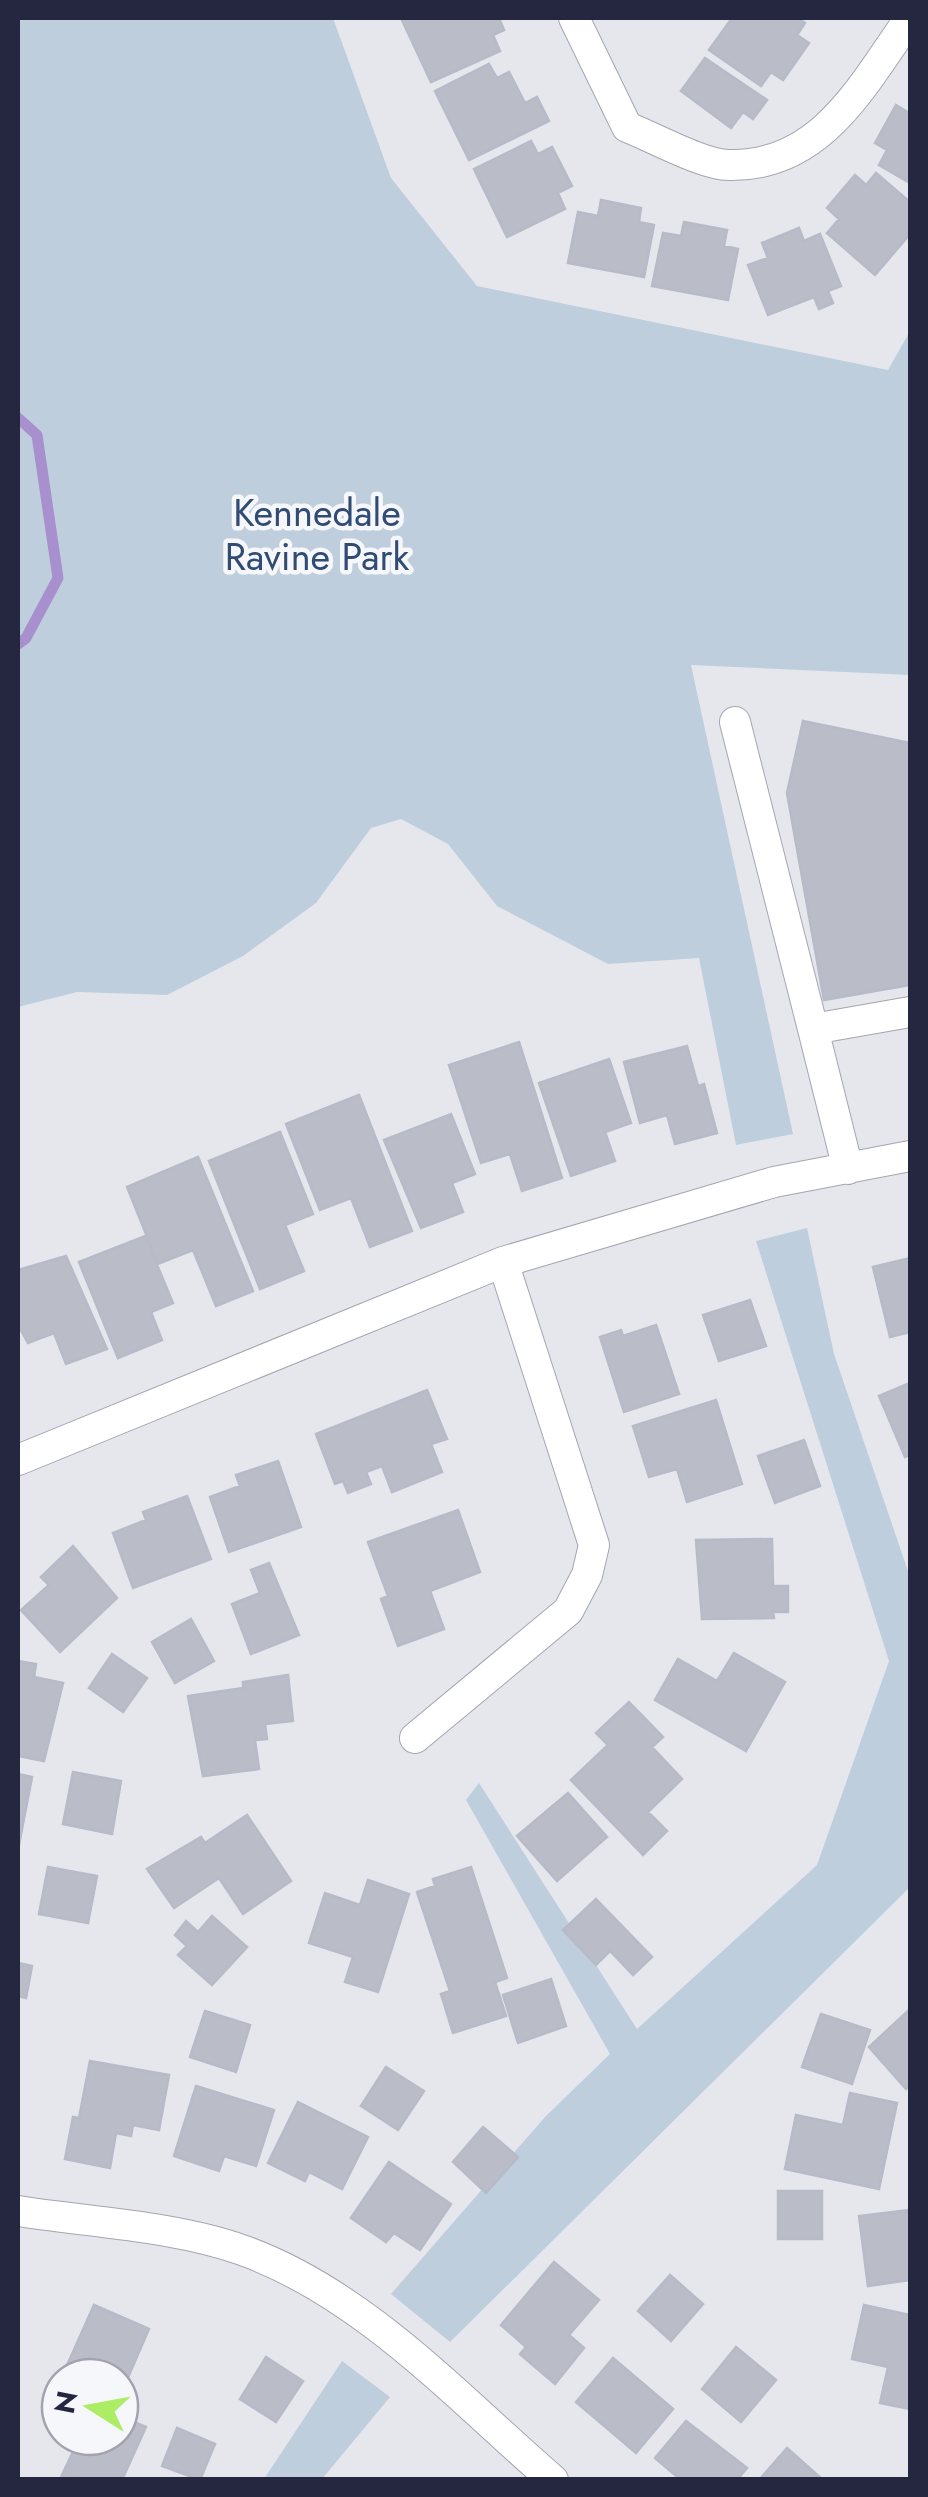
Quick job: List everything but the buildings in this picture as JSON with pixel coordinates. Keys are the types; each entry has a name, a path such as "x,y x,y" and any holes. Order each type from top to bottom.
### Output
{"street":[{"path":"574,18 628,127 726,166 794,154 837,120 910,18"},
{"path":"735,722 848,1169"},
{"path":"813,1029 910,1012"},
{"path":"18,1460 502,1262 774,1182 910,1156"},
{"path":"415,1738 568,1611 587,1575 594,1545 502,1262"},
{"path":"18,2211 219,2243 295,2273 344,2302 552,2480"}],"green space":[{"name":"Kennedale Ravine Park","path":"18,18 333,18 391,178 477,286 888,370 910,331 910,675 691,665 793,1134 736,1145 699,958 608,964 497,906 448,844 401,819 371,828 316,903 243,956 167,995 77,992 18,1007"},
{"path":"807,1228 834,1354 910,1577 910,1887 450,2342 391,2294 545,2117 610,2054 466,1800 479,1783 637,2029 817,1865 889,1661 756,1241"},
{"path":"342,2361 390,2397 322,2479 264,2479"}],"waterway":[{"path":"18,418 37,435 58,578 26,638 18,644"}]}
